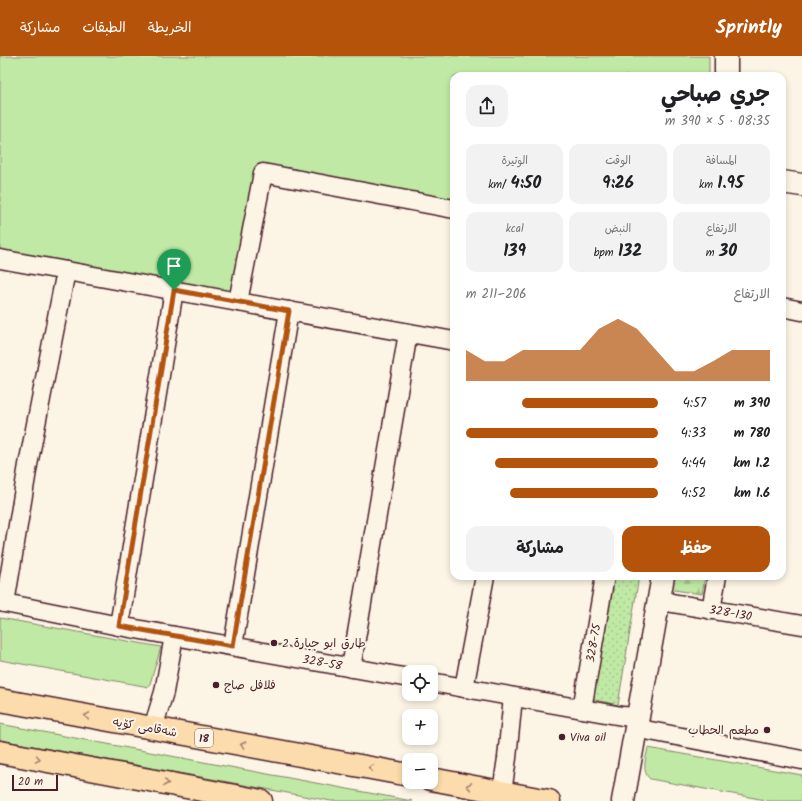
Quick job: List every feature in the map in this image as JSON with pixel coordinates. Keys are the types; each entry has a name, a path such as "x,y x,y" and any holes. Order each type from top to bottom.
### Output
{"highway":[{"name":"شەقامی کۆیە","path":"0,700 402,774"},
{"path":"0,752 261,801"},
{"path":"438,780 549,801"}],"street":[{"path":"726,56 726,72"},
{"path":"238,302 263,173 450,208"},
{"path":"786,183 802,185"},
{"path":"0,259 450,340"},
{"path":"2,603 66,271"},
{"path":"119,626 174,290"},
{"path":"786,308 802,311"},
{"path":"233,646 289,311"},
{"path":"351,668 408,333"},
{"path":"464,688 484,580"},
{"name":"328-75","path":"582,709 604,580"},
{"path":"623,801 662,580"},
{"path":"710,610 716,580"},
{"name":"328-130","path":"659,599 710,610 802,625"},
{"name":"328-58","path":"2,603 119,626 402,677"},
{"path":"153,728 164,692 174,636"},
{"path":"438,683 622,716 637,721 646,730 802,760"},
{"path":"502,792 513,697"}],"green space":[{"path":"0,56 709,56 709,72 450,72 450,209 257,175 231,297 0,254"},
{"path":"611,580 638,580 618,705 587,698"},
{"path":"669,580 704,580 702,594 667,589"},
{"path":"0,618 161,647 149,687 0,660"},
{"path":"0,724 412,801 331,801 0,740"},
{"path":"648,748 802,775 802,801 771,801 650,779 647,776 645,768"}],"place":[{"name":"طارق ابو جبارة 2","path":"274,643"},
{"name":"فلافل صاج","path":"216,685"},
{"name":"مطعم الحطاب","path":"767,730"},
{"name":"Viva oil","path":"562,737"}],"route":[{"path":"174,290 289,311 233,646 119,626 174,290"}]}
